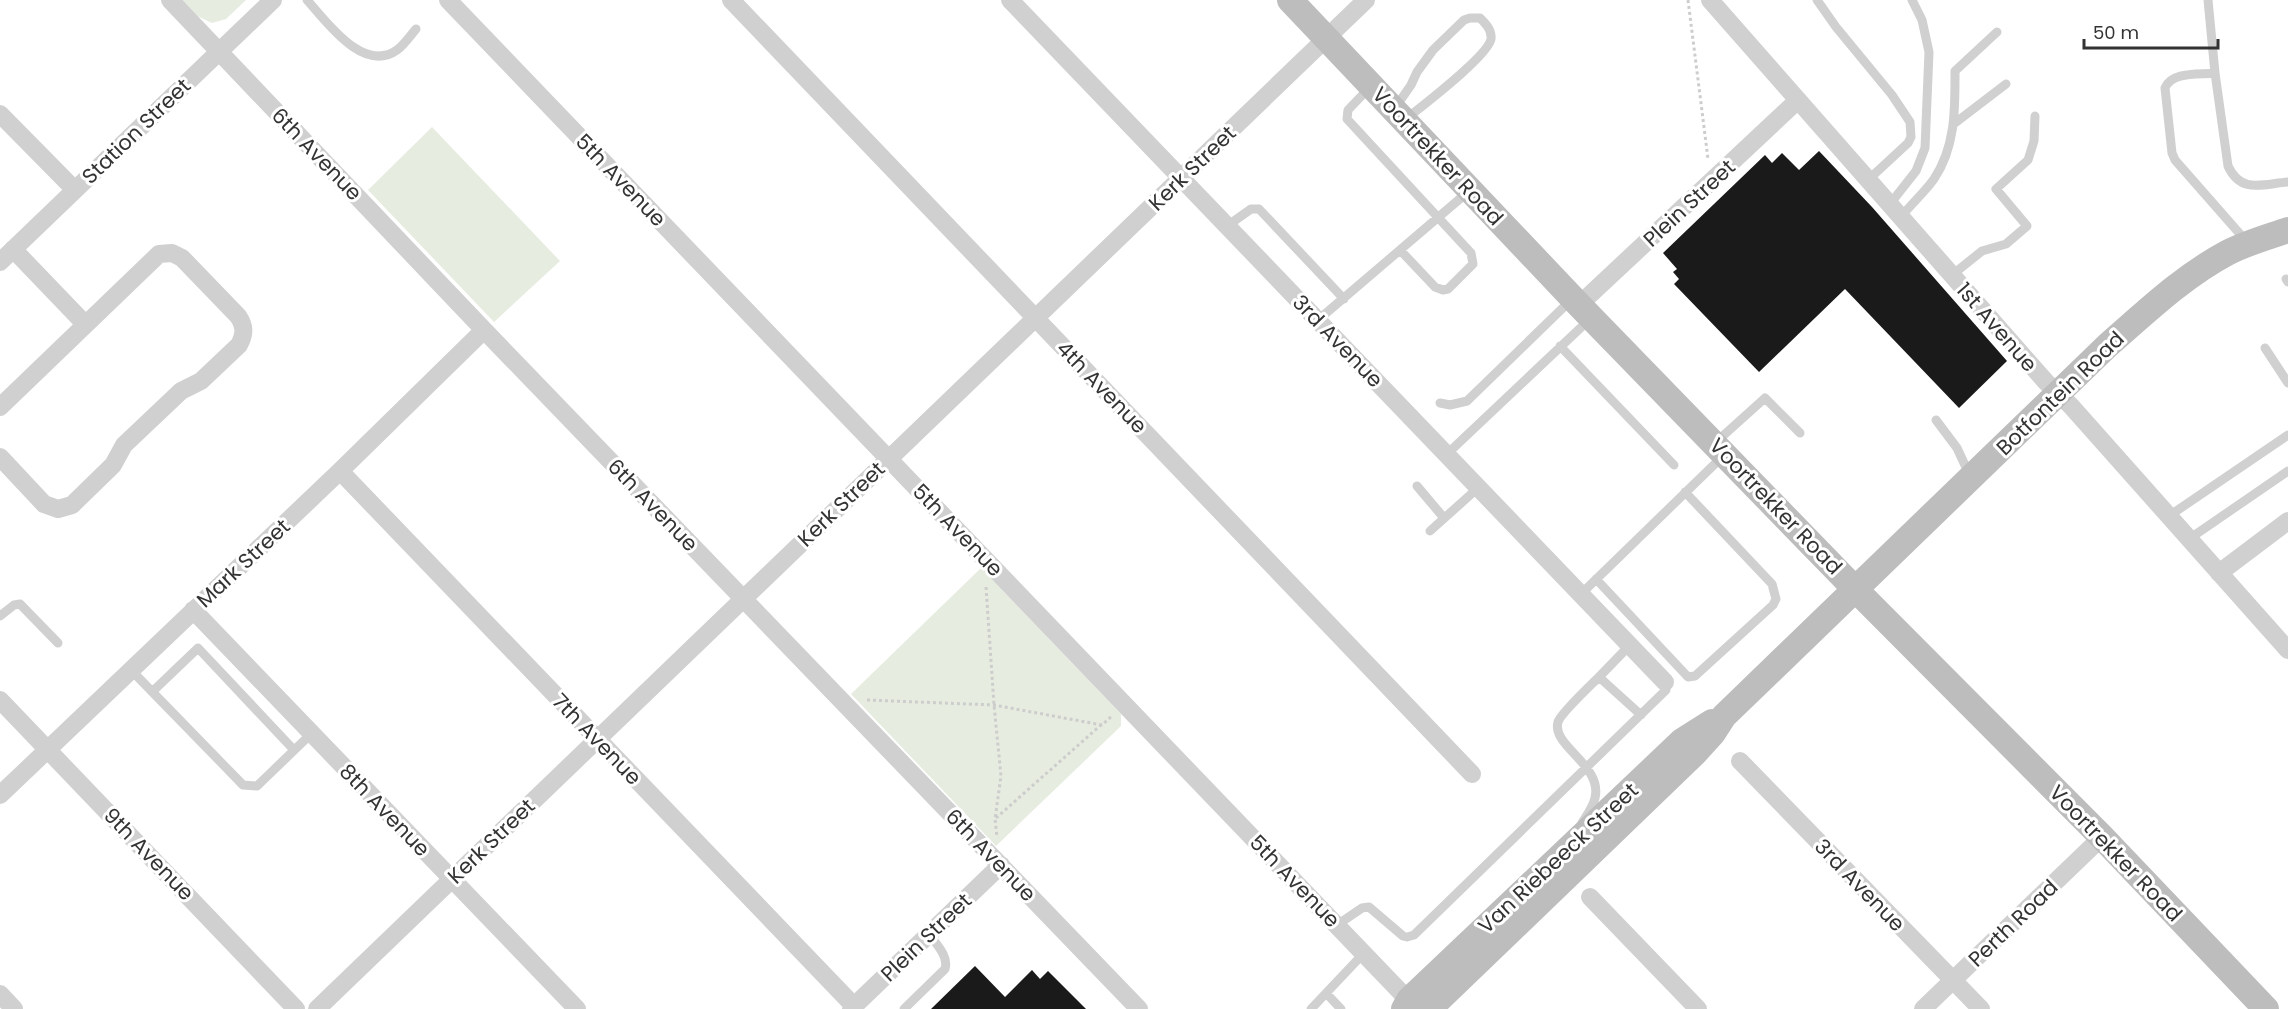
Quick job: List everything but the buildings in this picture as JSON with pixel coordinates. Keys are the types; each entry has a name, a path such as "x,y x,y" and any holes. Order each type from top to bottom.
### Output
{"main road":[{"name":"Voortrekker Road","path":"1290,0 1581,307 1856,590 2102,837 2265,1009"},
{"name":"Botfontein Road","path":"1856,590 2107,346 2168,294 2202,268 2229,252 2288,230"},
{"name":"Van Riebeeck Street","path":"1415,1007 1694,754 1713,733 1721,719 1856,590"},
{"name":"Van Riebeeck Street","path":"1415,1007 1564,851 1682,741 1706,724 1721,719"}],"street":[{"name":"6th Avenue","path":"170,0 484,330 1139,1009"},
{"name":"Station Street","path":"6,256 273,0"},
{"name":"5th Avenue","path":"448,0 1415,1007"},
{"name":"4th Avenue","path":"731,0 1472,774"},
{"name":"3rd Avenue","path":"1010,0 1665,682"},
{"name":"Kerk Street","path":"317,1009 1366,0"},
{"name":"1st Avenue","path":"1710,0 2046,382 2288,650"},
{"name":"Plein Street","path":"1581,307 1798,100"},
{"path":"0,114 75,190"},
{"path":"0,407 153,258 166,252 182,258 238,316 243,326 244,333 238,345 201,381 181,391 124,446 113,465 72,505 58,509 44,504 0,457"},
{"path":"6,256 85,324"},
{"name":"Mark Street","path":"0,795 340,471 484,330"},
{"name":"7th Avenue","path":"340,471 852,1007"},
{"path":"2219,573 2288,521"},
{"name":"8th Avenue","path":"193,610 577,1009"},
{"name":"9th Avenue","path":"0,700 296,1009"},
{"name":"3rd Avenue","path":"1740,760 1981,1009"},
{"name":"Perth Road","path":"1923,1009 2102,837"},
{"name":"Plein Street","path":"852,1007 1001,865"},
{"path":"1590,897 1698,1009"},
{"path":"0,994 14,1009"}],"lane":[{"path":"307,0 344,41 355,50 364,53 379,55 397,50 416,29"},
{"path":"1817,0 1910,122 1911,136 1908,143 1868,180"},
{"path":"1895,210 1916,171 1925,148 1929,52 1922,20 1912,0"},
{"path":"2208,0 2228,166 2238,182 2247,186 2288,182"},
{"path":"1480,18 1491,35 1491,41 1484,51 1399,115 1417,72 1433,50 1464,20 1480,18"},
{"path":"1895,210 1934,179 1947,155 1955,123 1954,71 1997,32"},
{"path":"2215,73 2177,76 2167,82 2165,88 2172,153 2181,168 2248,244"},
{"path":"1955,123 2006,84"},
{"path":"1372,86 1348,110 1347,119 1471,253 1472,259 1470,267 1448,289 1439,290 1400,250"},
{"path":"1952,276 1982,251 2006,244 2027,226 1996,189 2028,160 2034,141 2035,116"},
{"path":"1318,320 1470,190"},
{"path":"1227,226 1251,209 1259,208 1344,299"},
{"path":"1447,454 1560,346 1581,307"},
{"path":"1440,403 1450,405 1467,401 1581,307"},
{"path":"1560,346 1674,465"},
{"path":"2265,348 2288,383"},
{"path":"1581,594 1685,492 1765,398 1800,433"},
{"path":"1936,420 1957,448 1971,478"},
{"path":"2169,516 2288,435"},
{"path":"2189,539 2288,471"},
{"path":"1417,486 1444,518"},
{"path":"1430,531 1479,488"},
{"path":"1596,579 1688,677 1695,676 1773,605 1776,599 1772,584 1685,492"},
{"path":"0,616 14,605 20,604 58,644"},
{"path":"1564,851 1595,801 1596,787 1586,765 1560,736 1558,722 1630,645"},
{"path":"152,692 198,648 294,750"},
{"path":"131,670 243,785 257,786 312,733"},
{"path":"1599,677 1641,716"},
{"path":"1337,925 1362,908 1369,907 1402,936 1407,937 1414,934 1586,765 1641,716 1666,690 1665,682"},
{"path":"904,1009 945,969 947,964 945,956 929,934"},
{"path":"1311,1009 1364,952"},
{"path":"1326,993 1341,1009"}],"path":[{"path":"1688,0 1711,182"},
{"path":"993,566 986,577 1001,776 995,819 1001,865"},
{"path":"840,699 994,705 1102,725"},
{"path":"995,819 1125,704"}],"shaded area":[{"path":"181,0 246,0 226,19 212,23 195,15"},
{"path":"432,127 560,261 494,322 368,190"},
{"path":"981,568 1121,714 1121,726 996,846 851,694"}]}
